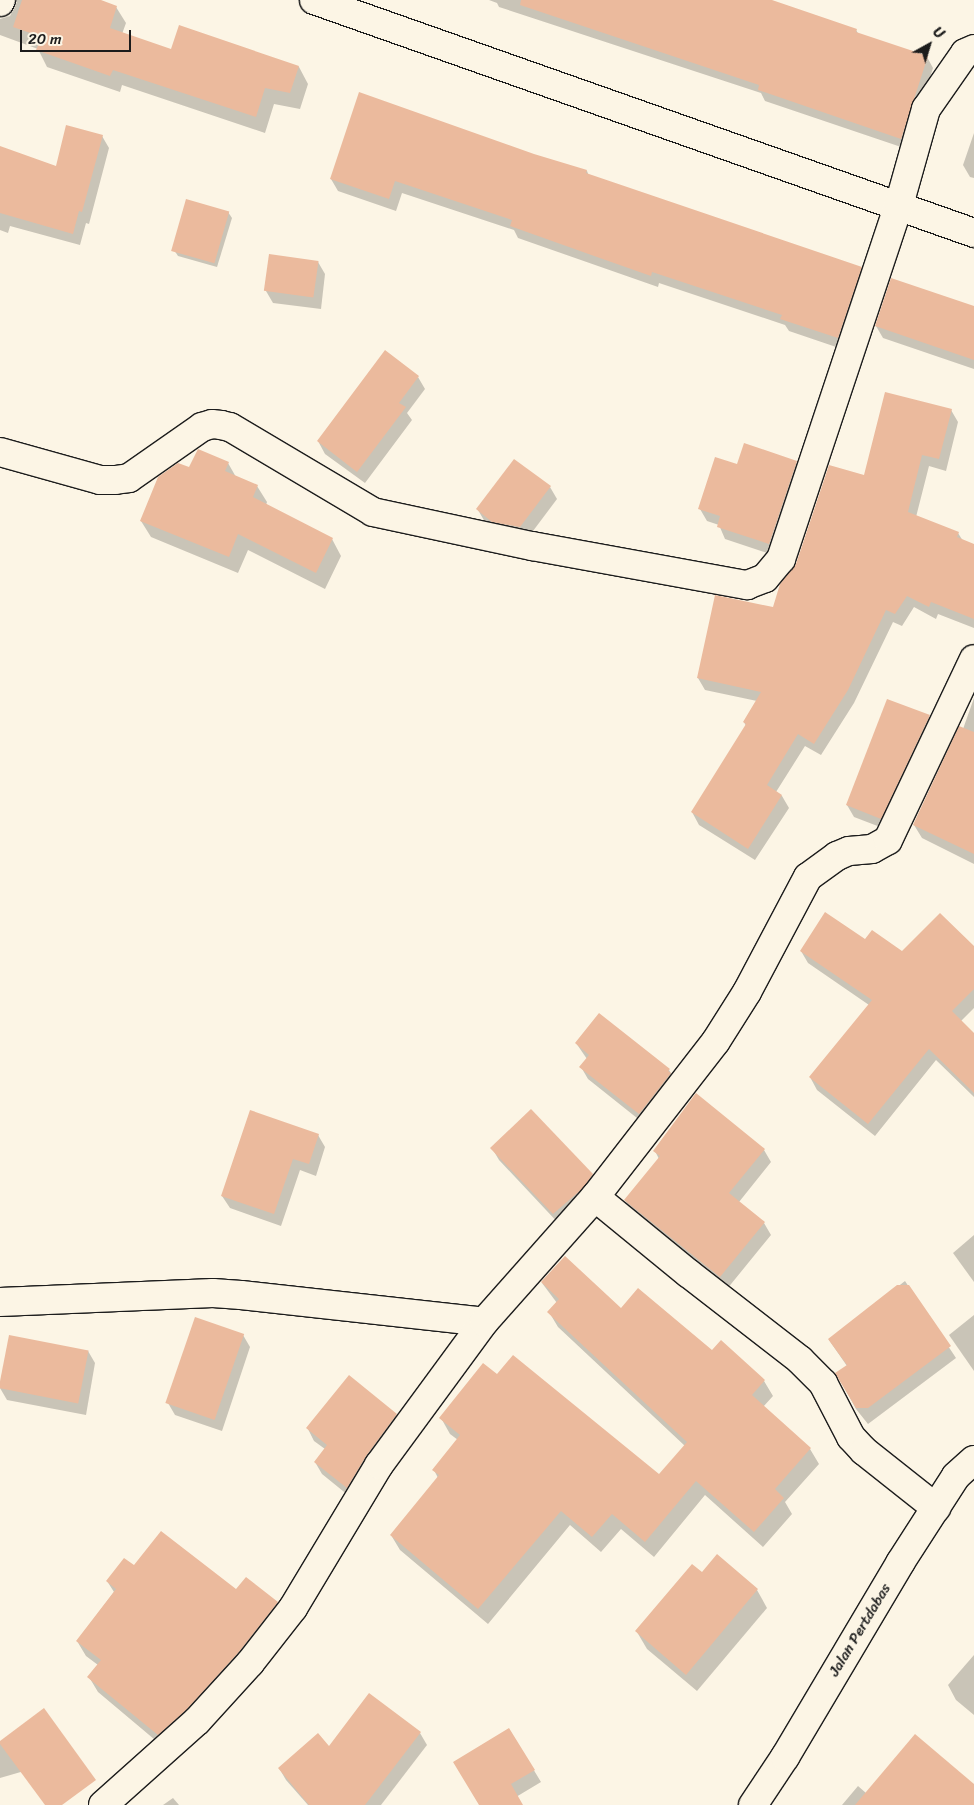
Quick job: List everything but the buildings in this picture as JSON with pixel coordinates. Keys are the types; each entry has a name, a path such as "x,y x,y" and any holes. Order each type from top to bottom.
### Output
{"street":[{"path":"314,0 974,233"},
{"path":"0,452 100,480 116,480 129,478 202,427 212,424 221,425 230,427 373,512 532,546 747,584 765,578 781,559 899,205 926,109 965,53 974,49"},
{"path":"103,1805 197,1721 250,1663 293,1608 379,1465 484,1322 595,1197 716,1041 747,992 808,877 836,856 849,851 872,849 888,840 974,659"},
{"path":"595,1197 800,1360 823,1383 851,1437 864,1451 936,1508"},
{"path":"0,1302 194,1294 241,1294 484,1322"},
{"name":"Jalan Pertdabas","path":"753,1805 956,1476 974,1460"}]}
